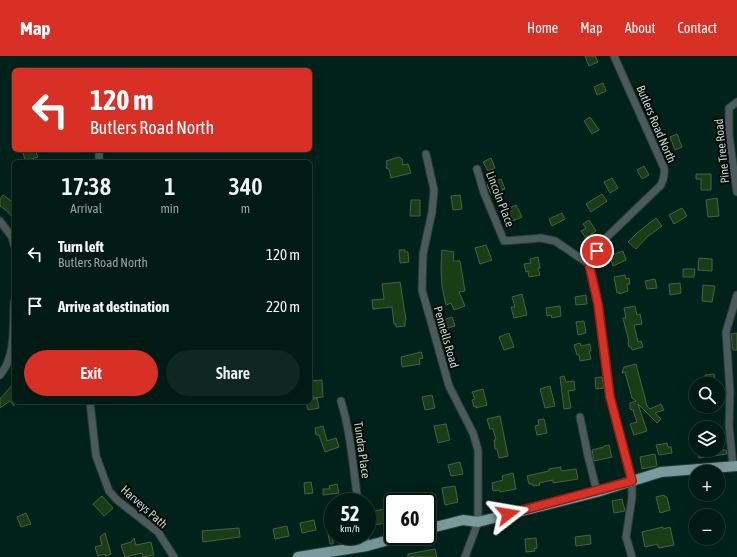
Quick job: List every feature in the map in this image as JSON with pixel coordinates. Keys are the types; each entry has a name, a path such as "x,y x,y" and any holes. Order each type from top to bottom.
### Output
{"main road":[{"path":"436,527 463,520 478,522 597,492 662,472 735,467"},
{"path":"298,557 329,554 355,545"}],"street":[{"name":"Butlers Road North","path":"589,264 606,238 661,185 665,174 614,56"},
{"name":"Pine Tree Road","path":"737,102 729,108 729,136 737,192"},
{"name":"Pennells Road","path":"426,154 434,190 432,212 423,254 422,290 449,386 473,433 478,450 478,522"},
{"name":"Lincoln Place","path":"477,169 484,193 504,240 541,238 555,241 589,264"},
{"path":"0,221 12,237"},
{"path":"589,264 598,304 610,397 632,481 632,498 626,537 632,557"},
{"path":"735,467 729,425 730,393 726,332 737,294"},
{"path":"0,375 11,355 12,337"},
{"name":"Tundra Place","path":"341,401 349,432 356,493"},
{"name":"Harveys Path","path":"90,404 96,456 109,491 117,500 158,532 174,557"},
{"path":"580,416 597,492"},
{"path":"465,557 478,522"}],"building":[{"path":"585,56 595,56 598,62 589,66"},
{"path":"603,83 606,91 597,95 594,87"},
{"path":"590,117 599,130 592,134 584,121"},
{"path":"677,134 682,147 675,150 670,137"},
{"path":"23,152 36,152 38,157 25,160"},
{"path":"399,157 402,159 403,165 408,164 411,173 391,178 389,169 386,168 386,161"},
{"path":"491,158 495,168 488,171 483,162"},
{"path":"644,166 649,175 642,179 637,170"},
{"path":"696,174 711,174 711,190 701,190 701,179 696,179"},
{"path":"612,178 618,188 610,193 604,182"},
{"path":"501,179 505,189 491,194 487,185"},
{"path":"602,194 607,201 591,212 586,204"},
{"path":"3,195 12,202 12,217 0,206 0,199"},
{"path":"460,195 462,209 453,210 451,196"},
{"path":"717,198 719,216 708,217 706,200"},
{"path":"411,200 420,200 420,216 410,216"},
{"path":"516,205 522,217 512,221 507,209"},
{"path":"682,208 687,216 674,224 669,215"},
{"path":"562,213 565,219 552,226 549,219"},
{"path":"656,218 662,226 647,237 636,249 628,242"},
{"path":"589,220 596,231 586,238 581,231 586,228 583,224"},
{"path":"486,245 492,260 480,264 475,248"},
{"path":"399,250 405,250 405,252 408,252 409,262 400,263"},
{"path":"442,250 454,252 453,261 460,261 465,291 459,292 465,306 454,310 451,303 446,305 442,287"},
{"path":"623,251 626,260 613,266 609,256"},
{"path":"538,257 540,268 538,268 540,275 529,277 528,271 526,272 524,264 531,263 530,259"},
{"path":"699,258 712,259 712,271 698,270"},
{"path":"683,269 695,269 694,277 683,277"},
{"path":"625,275 626,279 629,278 630,284 627,284 628,291 619,294 619,292 617,293 614,277"},
{"path":"655,279 657,288 647,289 645,281"},
{"path":"400,282 406,320 405,326 396,327 396,324 394,324 392,307 373,309 372,300 384,299 382,284"},
{"path":"680,283 681,293 670,295 669,284"},
{"path":"703,285 715,286 712,302 702,301"},
{"path":"522,294 527,315 514,318 511,307 515,307 512,297"},
{"path":"586,295 587,304 576,305 575,297"},
{"path":"560,306 561,316 552,318 551,315 547,316 546,308"},
{"path":"635,306 637,315 640,314 642,324 634,325 638,342 641,341 643,347 632,350 631,347 629,347 623,318 626,318 624,308"},
{"path":"452,317 455,326 441,330 439,321"},
{"path":"584,321 586,333 578,335 576,322"},
{"path":"509,333 514,347 504,350 499,337"},
{"path":"737,333 737,350 733,350 731,334"},
{"path":"580,343 581,346 590,344 591,351 589,351 591,359 580,361 574,345"},
{"path":"421,352 423,358 419,359 420,364 402,367 401,357"},
{"path":"636,364 647,406 650,409 661,404 664,410 655,413 661,419 657,423 638,404 647,431 634,435 630,424 637,422 633,410 630,409 630,403 636,401 632,398 625,372 622,373 624,367"},
{"path":"714,374 714,377 705,377 705,375"},
{"path":"564,376 566,382 574,381 575,390 568,391 571,408 564,409 560,377"},
{"path":"602,377 604,388 596,389 595,378"},
{"path":"322,380 323,397 313,398 312,381"},
{"path":"12,385 12,404 10,401 0,408 0,399"},
{"path":"550,386 555,406 545,408 540,389"},
{"path":"483,389 487,405 476,408 476,406 474,407 472,400 475,399 472,392"},
{"path":"432,395 435,408 425,410 422,397"},
{"path":"317,398 319,408 308,410 306,404 312,404 312,399"},
{"path":"500,416 508,456 499,458 497,449 495,449 494,440 496,440 493,429 490,429 487,419"},
{"path":"544,419 547,433 537,435 535,426 539,425 538,420"},
{"path":"446,424 450,440 438,443 434,426"},
{"path":"323,426 327,441 336,438 339,447 325,452 319,435 316,435 315,428"},
{"path":"667,443 668,447 671,447 672,453 659,455 656,445"},
{"path":"609,445 612,457 594,461 592,450"},
{"path":"655,454 657,466 642,469 640,457"},
{"path":"460,462 463,474 451,476 448,465"},
{"path":"561,467 561,471 576,469 578,479 553,483 553,480 533,486 533,484 529,484 527,476"},
{"path":"513,473 516,489 500,492 499,490 493,491 492,483 503,480 502,476"},
{"path":"311,482 313,493 305,494 304,483"},
{"path":"337,484 339,493 324,493 323,495 323,489 330,489 329,486"},
{"path":"455,486 458,502 445,505 442,488"},
{"path":"128,487 135,494 129,500 122,493"},
{"path":"664,495 667,497 670,510 660,513 656,497"},
{"path":"102,496 113,508 104,516 93,504"},
{"path":"622,499 625,511 614,513 612,501"},
{"path":"384,509 384,523 376,525 376,510"},
{"path":"26,513 31,524 21,527 17,517"},
{"path":"314,520 316,530 302,533 300,523"},
{"path":"287,526 289,536 275,539 273,529"},
{"path":"663,527 663,529 670,527 674,545 659,548 657,544 645,547 642,532"},
{"path":"239,528 240,537 203,542 202,531"},
{"path":"105,533 111,554 98,556 95,547 102,545 100,537"},
{"path":"590,535 591,544 576,546 575,537"},
{"path":"134,538 136,545 151,542 154,555 143,557 142,553 125,557 121,545 131,542"},
{"path":"536,538 537,548 534,549 535,551 526,552 525,539"},
{"path":"435,549 437,557 408,557 408,554"}],"route":[{"path":"508,514 597,492 632,481 610,397 598,304 589,264 597,251"}]}
